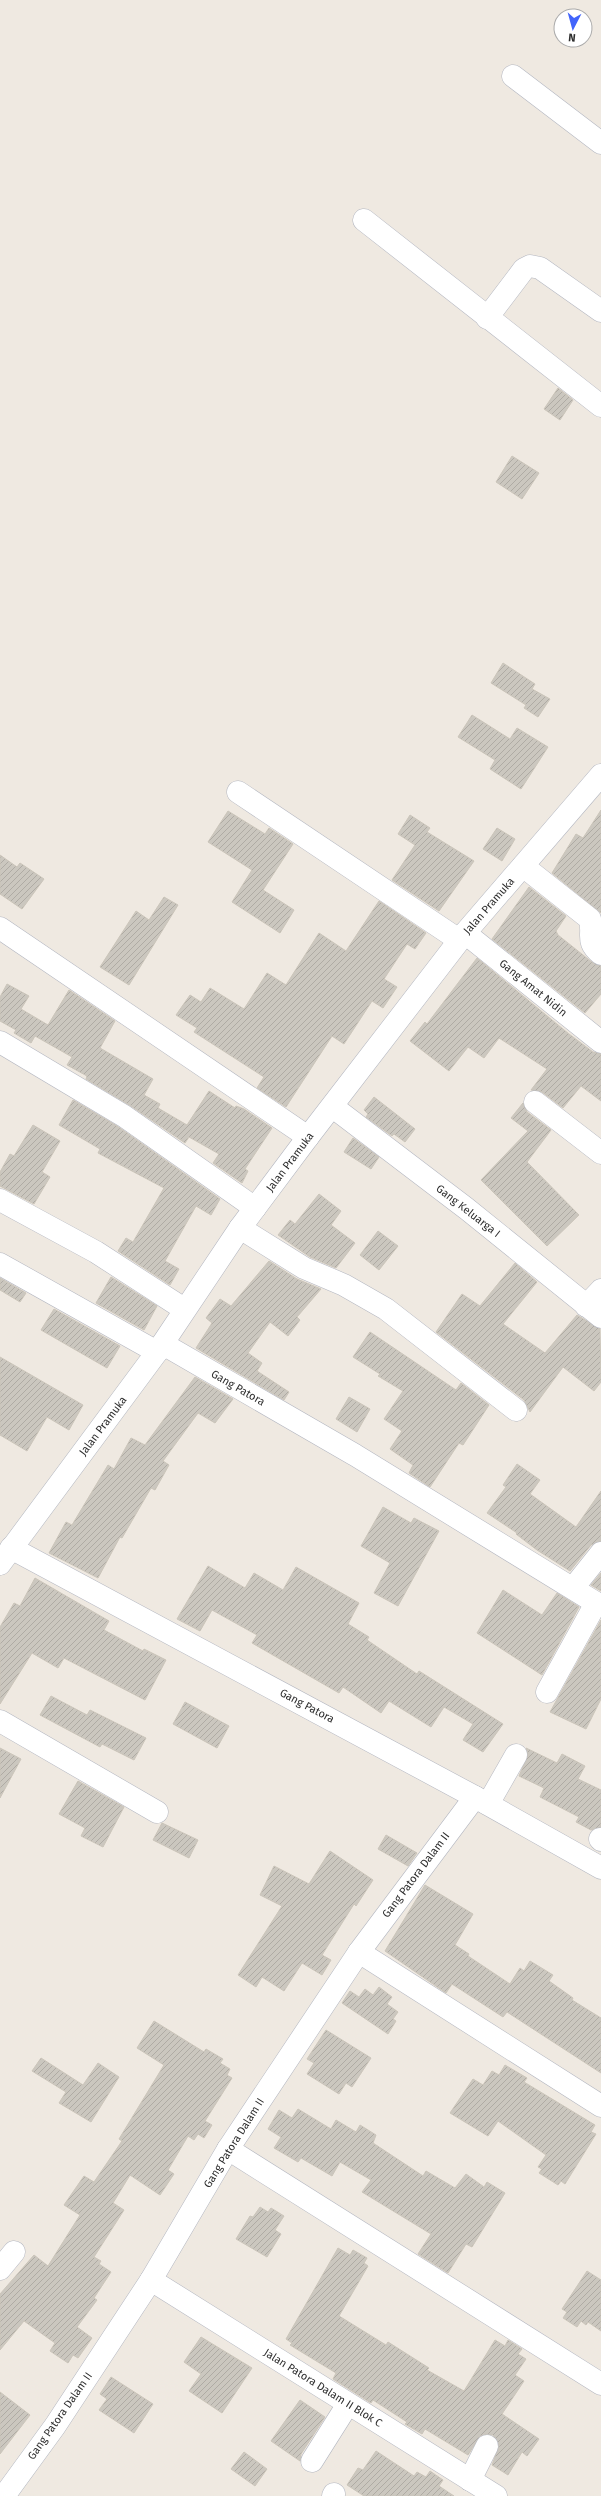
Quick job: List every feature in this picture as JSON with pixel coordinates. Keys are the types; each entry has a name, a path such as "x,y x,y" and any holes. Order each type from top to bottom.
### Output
{"street":[{"path":"513,76 601,143"},
{"path":"364,220 601,406"},
{"path":"487,318 524,269 530,266 540,268 601,311"},
{"name":"Jalan Pramuka","path":"4,1556 160,1348 184,1309 240,1228 308,1137 333,1107 462,937 601,775"},
{"name":"Gang Amat Nidin","path":"238,792 462,937 601,1042"},
{"path":"523,866 590,919 590,940 593,948 601,954"},
{"path":"0,928 308,1137"},
{"path":"0,1042 124,1116 255,1208"},
{"path":"535,1102 601,1153"},
{"name":"Gang Keluarga I","path":"333,1107 467,1209 594,1312"},
{"path":"0,1200 96,1252 184,1309"},
{"path":"240,1228 304,1268 344,1284 386,1309 516,1410"},
{"name":"Gang Patora","path":"0,1264 160,1348 355,1455 599,1604"},
{"path":"594,1312 601,1290"},
{"path":"573,1588 601,1553"},
{"name":"Gang Patora","path":"4,1556 481,1800 601,1868"},
{"path":"547,1692 599,1604"},
{"path":"0,1721 156,1812"},
{"name":"Gang Patora Dalam II","path":"4,2496 56,2426 151,2280 228,2148 359,1952 516,1755"},
{"path":"359,1952 601,2106"},
{"path":"228,2148 601,2384"},
{"path":"0,2269 14,2252"},
{"name":"Jalan Patora Dalam II Blok C","path":"151,2280 496,2496"},
{"path":"312,2461 348,2404"},
{"path":"470,2480 487,2446"}],"building":[{"path":"558,388 573,400 560,420 544,409"},
{"path":"512,456 539,473 522,499 496,482"},
{"path":"503,663 535,684 532,689 550,699 538,717 524,708 526,705 491,683"},
{"path":"472,715 510,739 517,728 548,747 521,789 490,769 495,760 458,737"},
{"path":"601,810 601,913 552,873 576,834 583,838"},
{"path":"228,811 265,834 269,828 293,844 263,890 294,910 280,933 232,902 252,870 208,842"},
{"path":"410,815 430,828 427,832 474,861 439,911 392,880 415,845 398,834"},
{"path":"497,828 515,839 502,861 483,849"},
{"path":"0,855 17,867 20,863 44,879 22,909 0,894"},
{"path":"529,887 566,916 556,931 558,935 593,963 601,966 601,994 585,1013 492,939"},
{"path":"164,897 178,905 129,985 100,967 136,911 149,920"},
{"path":"379,901 426,933 415,949 407,944 384,979 397,987 383,1008 372,1001 344,1044 332,1036 286,1107 257,1088 264,1077 194,1032 197,1028 176,1015 190,995 201,1002 210,988 244,1009 267,973 286,985 319,933 346,951"},
{"path":"477,958 569,1034 593,1052 601,1054 601,1101 581,1086 563,1108 542,1092 531,1090 547,1069 499,1038 484,1058 468,1047 449,1071 410,1041 425,1022 427,1024"},
{"path":"7,984 29,996 21,1009 48,1025 69,990 115,1021 100,1048 153,1079 144,1095 160,1104 158,1108 187,1125 209,1091 235,1108 236,1106 244,1109 272,1128 245,1169 248,1171 242,1183 213,1163 219,1154 189,1137 185,1143 131,1106 86,1079 87,1076 67,1065 72,1057 35,1036 31,1043 14,1033 16,1030 0,1021 0,997"},
{"path":"374,1097 415,1129 405,1142 394,1134 392,1136 366,1117 368,1114 364,1110"},
{"path":"73,1100 117,1126 220,1199 211,1215 196,1206 165,1261 179,1269 170,1285 118,1251 126,1238 133,1242 164,1188 98,1153 100,1149 59,1125"},
{"path":"523,1103 527,1112 551,1130 527,1162 579,1215 547,1246 481,1180 528,1131 511,1118"},
{"path":"33,1125 60,1141 42,1172 50,1177 34,1204 0,1186 0,1172 10,1154 14,1156"},
{"path":"353,1138 379,1157 371,1169 344,1152"},
{"path":"319,1194 341,1211 331,1225 355,1243 336,1268 310,1257 278,1235 290,1220 295,1224"},
{"path":"378,1231 398,1246 379,1270 360,1255"},
{"path":"269,1261 297,1279 321,1289 297,1317 300,1320 288,1336 270,1322 248,1353 262,1363 257,1371 289,1392 284,1400 196,1348 212,1323 206,1318 220,1299 231,1306"},
{"path":"515,1263 537,1282 503,1324 545,1353 577,1315 600,1329 601,1382 594,1391 563,1367 530,1412 524,1400 436,1332 462,1294 480,1306"},
{"path":"111,1277 157,1306 144,1330 96,1303"},
{"path":"0,1278 26,1293 20,1302 0,1290"},
{"path":"54,1309 120,1346 107,1368 41,1330"},
{"path":"370,1332 456,1390 461,1383 489,1405 463,1445 459,1443 430,1487 409,1473 413,1465 390,1449 402,1431 384,1419 403,1391 378,1376 380,1374 353,1357"},
{"path":"0,1357 83,1405 69,1430 47,1417 27,1451 0,1435"},
{"path":"195,1377 233,1399 215,1423 198,1413 163,1461 169,1465 155,1490 151,1488 122,1538 120,1537 98,1578 49,1553 66,1522 72,1525 108,1465 114,1469 131,1438 145,1445"},
{"path":"349,1397 370,1409 357,1432 336,1419"},
{"path":"517,1464 540,1480 530,1494 576,1527 601,1491 601,1541 591,1545 570,1571 537,1550 516,1534 517,1533 487,1513 506,1487 503,1485"},
{"path":"383,1507 411,1523 414,1518 439,1531 398,1606 374,1593 390,1563 361,1546"},
{"path":"208,1566 245,1588 254,1573 283,1590 296,1567 359,1603 348,1624 369,1637 367,1640 417,1674 419,1671 503,1724 483,1752 463,1740 473,1724 444,1707 431,1727 389,1701 381,1713 343,1687 339,1693 252,1643 257,1635 212,1610 200,1631 177,1619"},
{"path":"601,1573 601,1591 591,1585"},
{"path":"35,1578 109,1621 104,1630 143,1651 144,1649 166,1660 145,1700 64,1658 58,1668 32,1653 0,1704 0,1627 14,1603 20,1606"},
{"path":"503,1590 542,1615 557,1593 579,1607 542,1675 477,1633"},
{"path":"601,1620 601,1699 586,1729 550,1712"},
{"path":"51,1696 87,1715 90,1710 146,1738 134,1760 102,1744 100,1747 40,1715"},
{"path":"185,1702 229,1726 217,1748 173,1724"},
{"path":"0,1748 21,1759 0,1798"},
{"path":"526,1748 557,1763 562,1754 585,1766 578,1779 601,1790 601,1827 591,1830 576,1822 579,1817 540,1797 544,1788 519,1776 528,1755"},
{"path":"78,1781 124,1807 103,1847 81,1836 85,1828 59,1814"},
{"path":"162,1823 198,1840 189,1858 153,1840"},
{"path":"386,1835 417,1853 408,1866 378,1849"},
{"path":"330,1851 373,1880 356,1906 354,1904 322,1955 331,1960 322,1975 302,1963 284,1991 262,1977 256,1987 238,1975 282,1906 260,1895 274,1866 309,1884"},
{"path":"425,1885 473,1914 455,1945 469,1954 468,1956 510,1984 520,1968 524,1971 530,1961 553,1975 549,1981 573,1998 572,2000 601,2018 601,2073 507,2012 503,2017 452,1984 446,1993 385,1951"},
{"path":"379,1987 392,1997 387,2004 398,2012 393,2019 396,2021 388,2034 342,2003 350,1991 359,1997 365,1989 373,1995"},
{"path":"154,2021 204,2052 206,2049 223,2059 220,2063 230,2069 227,2075 232,2078 205,2121 212,2125 204,2138 198,2134 194,2140 188,2136 168,2170 174,2174 160,2195 130,2175 113,2203 124,2210 94,2257 101,2261 99,2264 111,2272 94,2298 97,2300 77,2327 92,2338 78,2358 73,2355 68,2363 50,2351 55,2343 24,2321 0,2350 0,2294 34,2255 48,2266 80,2215 64,2205 84,2176 94,2182 122,2141 119,2139 164,2065 137,2048"},
{"path":"326,2030 371,2058 352,2087 346,2083 339,2094 307,2074 314,2063 307,2059"},
{"path":"41,2058 83,2085 98,2063 119,2077 91,2122 59,2103 66,2092 32,2071"},
{"path":"505,2065 527,2078 524,2082 595,2125 591,2132 596,2134 565,2184 561,2181 558,2185 539,2173 542,2169 538,2167 546,2155 498,2121 488,2136 450,2113 473,2079 483,2085 492,2071 499,2075"},
{"path":"298,2109 331,2129 336,2120 356,2132 360,2125 376,2135 373,2143 423,2176 426,2171 455,2188 466,2174 484,2187 487,2182 505,2193 472,2247 466,2244 448,2273 418,2254 431,2234 362,2192 371,2180 340,2162 332,2176 301,2158 298,2162 274,2148 281,2137 268,2129 279,2110 292,2118"},
{"path":"260,2207 268,2212 271,2208 284,2216 275,2230 281,2234 267,2257 236,2239 250,2216 253,2217"},
{"path":"338,2248 350,2255 353,2250 367,2258 364,2263 368,2266 339,2316 386,2345 388,2342 429,2368 427,2370 464,2391 495,2340 505,2346 508,2340 522,2349 518,2354 526,2359 515,2375 524,2381 502,2414 539,2439 527,2456 522,2452 508,2475 492,2465 499,2446 493,2435 487,2434 480,2436 468,2455 425,2429 422,2434 405,2424 407,2422 373,2400 371,2403 333,2379 336,2373 290,2345 292,2343 286,2339"},
{"path":"587,2271 601,2280 601,2331 588,2322 586,2325 581,2321 577,2327 563,2318 567,2312 562,2309"},
{"path":"201,2337 252,2368 222,2413 189,2391 201,2374 184,2362"},
{"path":"111,2377 153,2404 134,2433 99,2410 107,2399 100,2394"},
{"path":"0,2392 30,2415 0,2454"},
{"path":"300,2400 325,2417 301,2454 300,2461 271,2441"},
{"path":"376,2451 414,2476 417,2472 426,2477 430,2471 443,2480 439,2486 454,2496 364,2496 347,2485 358,2468 363,2470"},
{"path":"244,2452 267,2469 255,2486 231,2469"}]}
